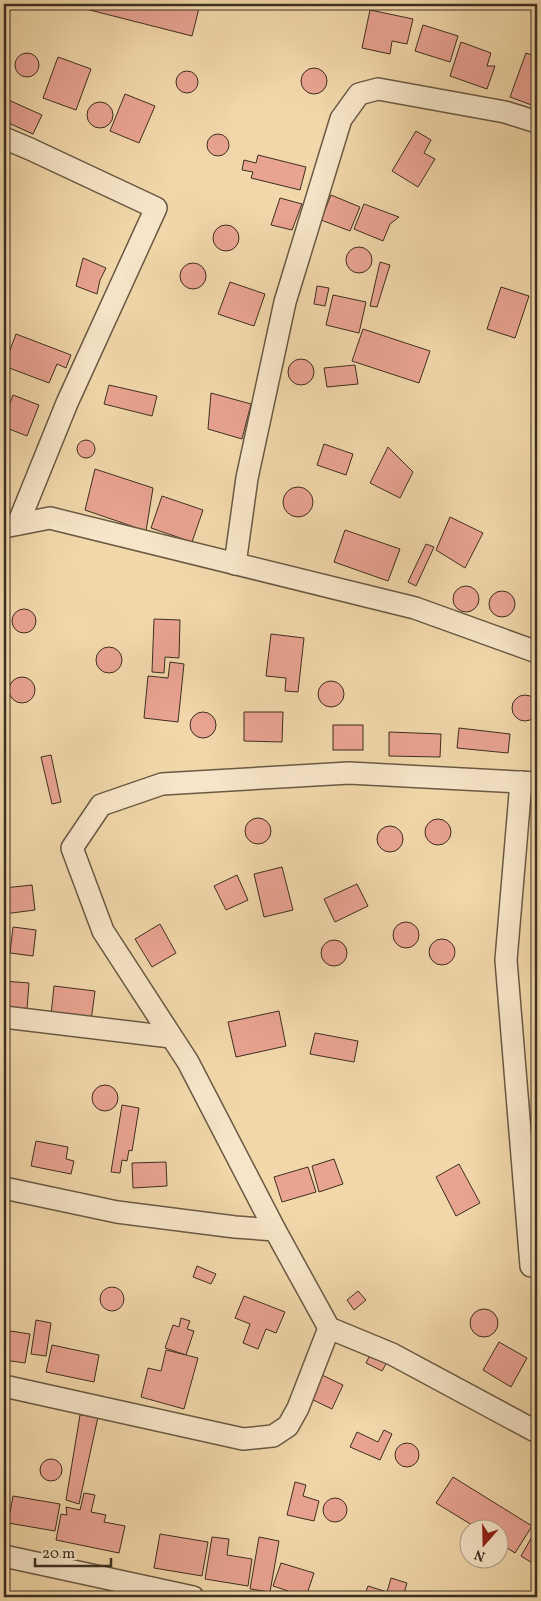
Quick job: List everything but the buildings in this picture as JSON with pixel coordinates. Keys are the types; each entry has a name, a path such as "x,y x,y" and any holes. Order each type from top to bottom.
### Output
{"street":[{"path":"235,564 247,478 285,302 341,119 359,94 378,88 505,112 537,122"},
{"path":"4,138 156,208 11,526"},
{"path":"11,526 50,518 415,608 537,652"},
{"path":"531,1266 506,960 529,782 349,773 162,784 101,805 72,848 102,931 188,1062 275,1230 329,1328 392,1354 537,1432"},
{"path":"4,1018 171,1036"},
{"path":"4,1188 117,1212 235,1227 275,1230"},
{"path":"4,1386 243,1439 273,1436 288,1426 298,1408 329,1328"},
{"path":"4,1556 193,1597"}]}
